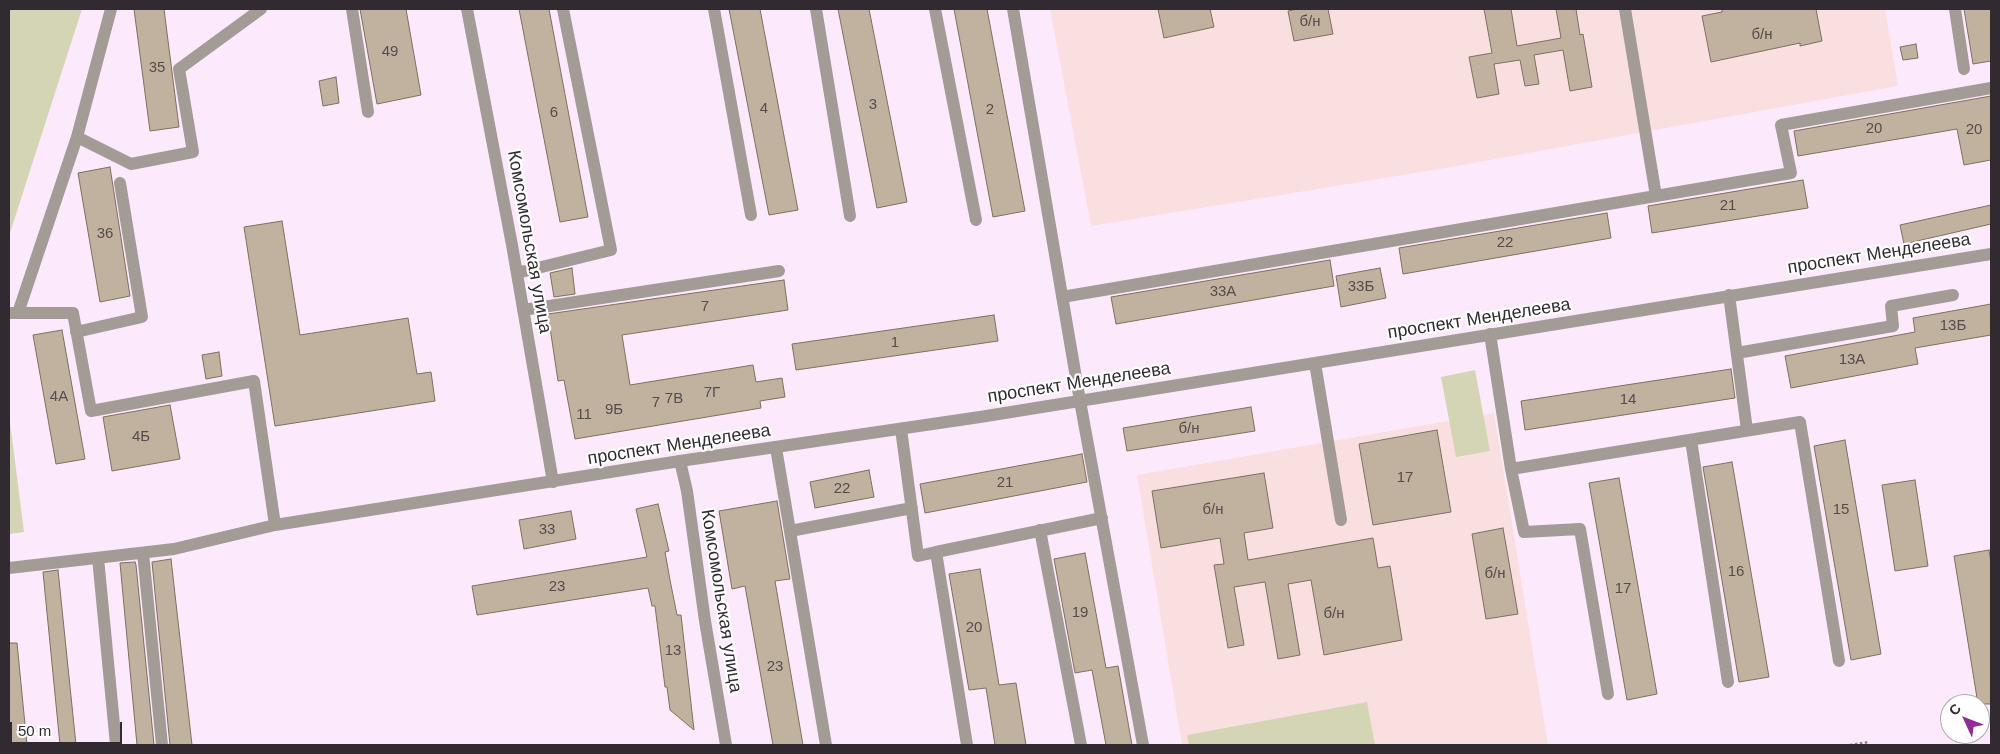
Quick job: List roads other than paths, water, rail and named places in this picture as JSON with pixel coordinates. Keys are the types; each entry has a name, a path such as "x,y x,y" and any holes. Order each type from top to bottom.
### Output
{"street":[{"path":"111,9 76,136 13,313 73,313 91,410 254,381 275,525"},
{"path":"76,136 131,164 193,152 179,69 261,9"},
{"path":"352,9 368,112"},
{"name":"Комсомольская улица","path":"467,9 524,310 553,482"},
{"path":"517,273 611,250 563,9"},
{"path":"714,9 751,215"},
{"path":"816,9 850,216"},
{"path":"935,9 976,220"},
{"path":"1013,9 1080,401 1142,745"},
{"path":"1625,9 1656,196"},
{"path":"1955,9 1964,69"},
{"path":"1062,297 1791,173 1781,125 1991,88"},
{"path":"76,332 142,317 120,183"},
{"name":"проспект Менделеева","path":"9,568 174,549 275,525 1080,401 1991,254"},
{"path":"524,310 779,271"},
{"path":"1729,295 1747,430"},
{"path":"1737,353 1893,326 1891,306 1953,295"},
{"path":"1490,334 1511,469 1524,532 1580,529 1608,694"},
{"path":"1314,363 1342,520"},
{"path":"1511,469 1800,422 1839,661"},
{"path":"902,429 918,556 1102,518"},
{"path":"1691,440 1728,682"},
{"path":"776,448 826,745"},
{"name":"Комсомольская улица","path":"680,462 687,491 705,620 726,745"},
{"path":"790,531 912,508"},
{"path":"1040,530 1081,745"},
{"path":"936,552 967,745"},
{"path":"144,553 162,745"},
{"path":"98,558 116,745"}]}
